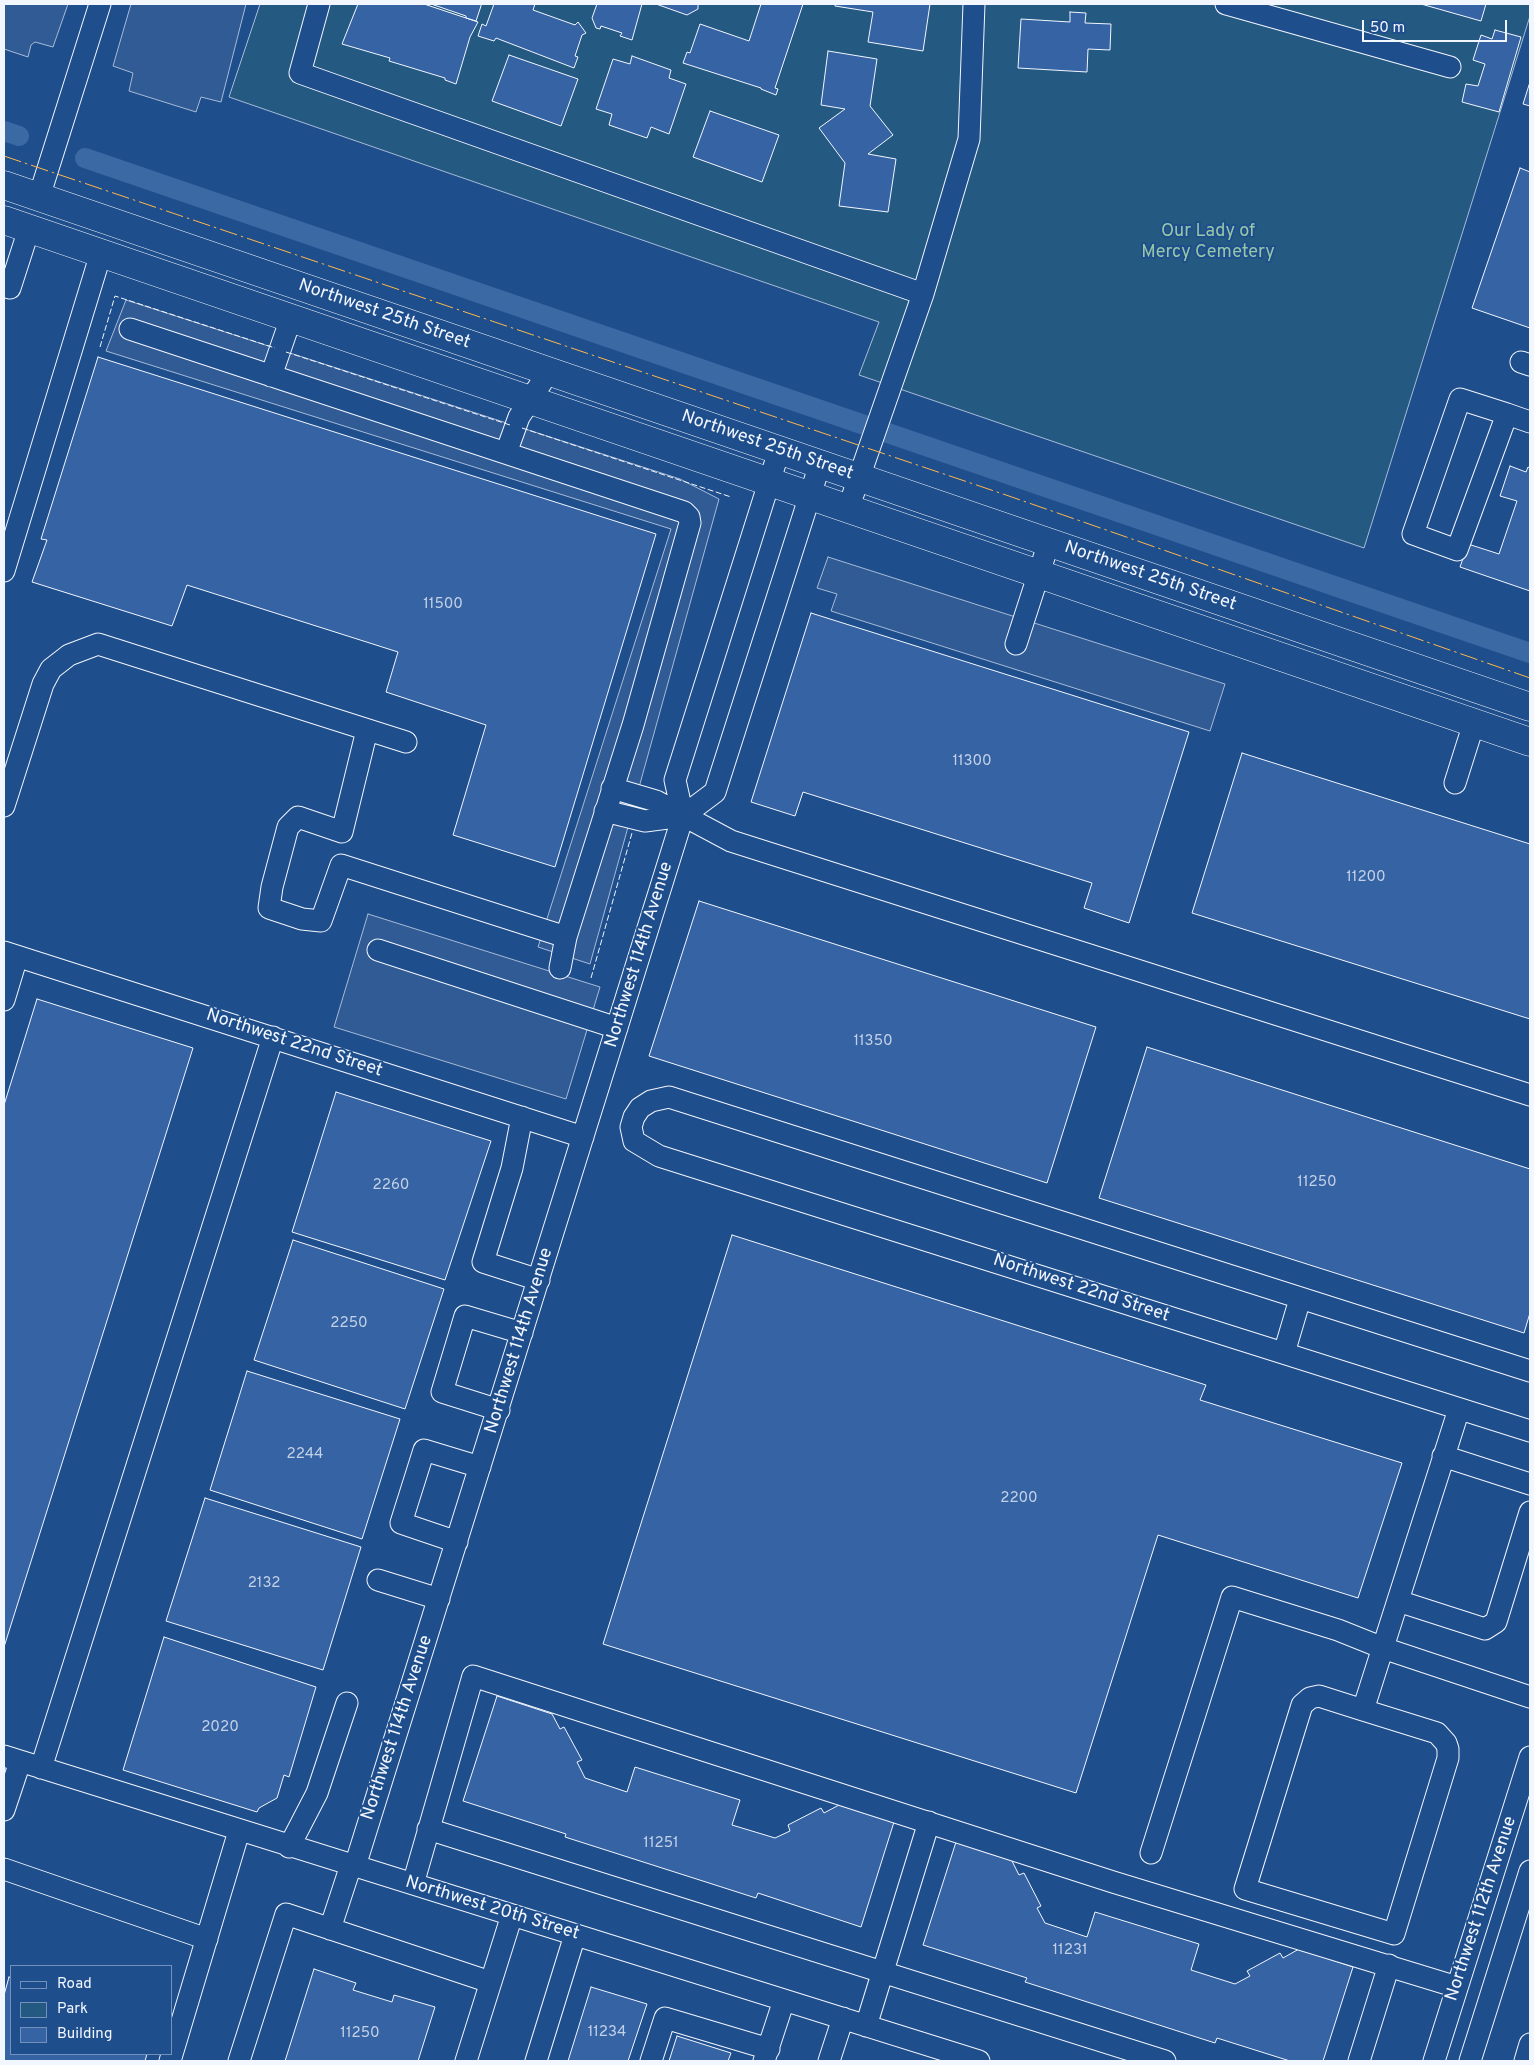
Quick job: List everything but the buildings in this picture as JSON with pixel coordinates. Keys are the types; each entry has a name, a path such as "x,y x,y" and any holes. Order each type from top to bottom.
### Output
{"main road":[{"name":"Northwest 25th Street","path":"4,185 1530,707"},
{"path":"16,224 39,197"},
{"name":"Northwest 25th Street","path":"16,224 1530,742"}],"street":[{"path":"39,197 100,4"},
{"path":"319,4 300,73 923,294"},
{"path":"848,509 870,452 923,294 969,139 974,4"},
{"path":"1226,4 1450,67"},
{"path":"4,286 10,288 16,224"},
{"path":"4,571 101,253"},
{"path":"271,376 291,318"},
{"path":"130,329 684,512 688,517 690,523 641,696 566,937 560,968"},
{"path":"506,453 518,417 549,371"},
{"path":"1507,414 1457,550 1413,534 1460,399 1507,414 1530,422"},
{"name":"Northwest 114th Avenue","path":"330,1929 353,1866 499,1410 683,816 675,780 779,451"},
{"path":"605,811 645,821 683,816 715,792 820,464"},
{"path":"1016,644 1049,542"},
{"path":"4,806 47,676 52,669 69,655 98,644 406,742"},
{"path":"1455,783 1474,723"},
{"path":"342,832 367,730"},
{"path":"612,788 656,801 731,841 1530,1095"},
{"path":"298,817 342,832 348,840 321,921 302,918 269,908 272,887 288,827 298,817"},
{"path":"341,865 566,937"},
{"path":"378,950 617,1028"},
{"path":"4,1000 11,954"},
{"name":"Northwest 22nd Street","path":"11,954 583,1137"},
{"path":"41,1768 272,1037"},
{"name":"Northwest 22nd Street","path":"1300,1299 669,1097 651,1102 636,1113 631,1127 634,1141 643,1148 676,1161 1530,1431"},
{"path":"522,1118 512,1168 483,1262 538,1280"},
{"path":"1284,1354 1300,1299 1530,1371"},
{"path":"499,1410 442,1392 466,1316 522,1333"},
{"path":"1363,1710 1459,1409"},
{"path":"457,1542 400,1523 424,1450 480,1467"},
{"path":"1443,1456 1530,1484"},
{"path":"1398,1601 1485,1629 1496,1622 1530,1512"},
{"path":"378,1580 439,1599"},
{"path":"1151,1853 1232,1597 1338,1630 1383,1648 1530,1697"},
{"path":"413,1884 473,1676 1113,1882 1389,1964 1457,1987"},
{"path":"1319,1696 1363,1710 1437,1733 1446,1743 1448,1749 1448,1758 1394,1934 1245,1888 1302,1705 1310,1698 1319,1696"},
{"path":"290,1847 317,1793 347,1703"},
{"name":"Northwest 112th Avenue","path":"1434,2061 1530,1757"},
{"path":"4,1810 12,1759"},
{"name":"Northwest 20th Street","path":"12,1759 979,2061"},
{"path":"866,2026 929,1822"},
{"path":"428,1829 1165,2061"},
{"path":"172,2054 239,1831"},
{"path":"4,1869 207,1939"},
{"name":"Northwest 112th Avenue","path":"1470,2061 1530,1871"},
{"path":"239,2061 286,1914 490,1982"},
{"path":"466,2061 512,1915"},
{"path":"536,2061 575,1935"},
{"path":"1359,2061 1389,1964"},
{"path":"651,2061 665,2018 767,2055 784,2000"},
{"path":"829,2061 843,2018"},
{"path":"1525,2061 1530,2044"}],"green space":[{"name":"Our Lady of Mercy Cemetery","path":"260,4 1530,4 1530,16 1364,548 859,375 879,322 229,97"}],"shaded area":[{"path":"4,4 68,4 53,47 35,42 31,45 28,57 4,49"},
{"path":"131,4 246,4 221,102 201,97 196,112 129,91 133,73 113,66"},
{"path":"126,300 680,479 719,499 590,964 538,947 671,529 106,351"},
{"path":"828,557 1225,684 1210,731 831,611 837,594 817,588"},
{"path":"368,914 600,987 566,1099 334,1027"}],"waterway":[{"path":"4,131 19,136"},
{"path":"85,158 1530,653"}],"fence":[{"path":"100,347 115,296 275,348"},
{"path":"286,352 510,425"},
{"path":"522,428 731,497"},
{"path":"591,978 632,833"}],"power":[{"path":"4,156 1006,495 1530,678"}]}
